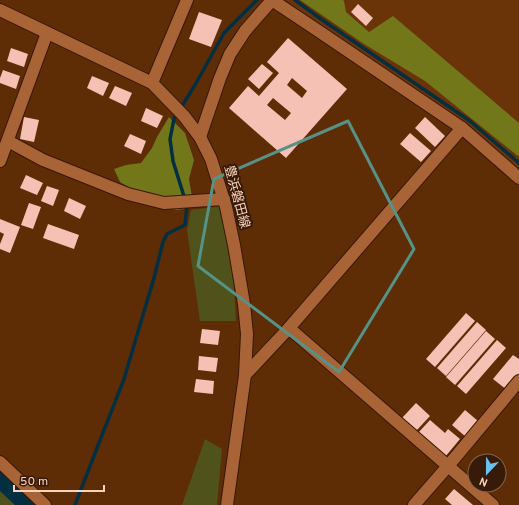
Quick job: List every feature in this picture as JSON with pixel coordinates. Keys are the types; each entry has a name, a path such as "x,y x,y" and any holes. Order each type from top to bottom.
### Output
{"street":[{"path":"152,83 187,0"},
{"path":"200,137 220,78 230,54 245,32 272,0 462,128 519,178"},
{"name":"豊浜磐田線","path":"0,10 152,83 184,116 200,137 211,159 224,199 234,245 244,304 247,334 244,375 228,505"},
{"path":"0,161 47,33"},
{"path":"244,375 289,328 462,128"},
{"path":"8,141 43,160 128,194 164,203 224,199"},
{"path":"289,328 493,505"},
{"path":"414,505 519,381"},
{"path":"0,462 45,505"}],"highlighted area":[{"path":"348,121 414,249 339,372 198,266 214,179"}],"shaded area":[{"path":"275,0 519,0 519,178 462,128"},
{"path":"300,0 343,0 346,12 369,32 393,16 519,123 519,157 425,81 364,44"},
{"path":"169,117 185,133 194,160 189,179 192,197 184,209 176,210 148,199 120,182 114,169 126,165 141,163 152,148"}],"green space":[{"path":"221,206 232,258 236,321 200,321 187,230 191,210"},
{"path":"205,439 222,449 217,505 182,505"},
{"path":"0,467 39,505 0,505"}],"building":[{"path":"358,4 373,18 366,26 351,12"},
{"path":"199,12 222,20 211,47 189,39"},
{"path":"288,38 347,89 286,158 229,108 248,86 259,96 279,73 267,62","holes":["292,78 307,91 302,98 287,85","273,98 291,113 285,120 267,105"]},
{"path":"11,48 28,54 24,67 7,61"},
{"path":"262,64 273,73 259,89 248,79"},
{"path":"3,70 20,76 16,89 0,83"},
{"path":"92,76 109,83 103,96 87,88"},
{"path":"115,86 132,93 126,106 109,98"},
{"path":"146,108 163,116 157,128 141,121"},
{"path":"24,117 39,120 34,142 20,139"},
{"path":"425,117 445,136 435,147 415,128"},
{"path":"410,133 431,151 421,162 400,144"},
{"path":"130,134 146,141 141,154 124,146"},
{"path":"26,175 43,183 37,195 20,188"},
{"path":"47,186 59,190 53,206 41,201"},
{"path":"69,198 86,206 80,219 64,211"},
{"path":"29,203 41,207 33,229 21,225"},
{"path":"0,219 20,227 10,253 0,249 0,244 4,234 0,232"},
{"path":"48,224 79,235 74,249 43,238"},
{"path":"466,313 475,321 435,367 426,359"},
{"path":"477,322 486,330 446,376 437,368"},
{"path":"202,329 220,331 218,345 200,343"},
{"path":"486,331 495,339 455,385 446,377"},
{"path":"497,340 506,348 466,394 457,386"},
{"path":"513,355 519,359 519,376 507,390 493,379"},
{"path":"199,356 218,358 216,372 198,370"},
{"path":"196,379 214,381 213,394 194,392"},
{"path":"416,403 430,416 416,431 402,418"},
{"path":"465,410 478,421 466,437 452,425"},
{"path":"430,420 445,433 448,429 460,439 445,457 418,433"},
{"path":"454,489 473,505 452,505 445,499"}],"waterway":[{"path":"75,505 124,379 154,278 163,242 167,234 185,225 187,206 173,161 170,139 174,119 224,33 257,0"},
{"path":"295,0 470,121 519,163"},
{"path":"0,476 31,505"}]}
